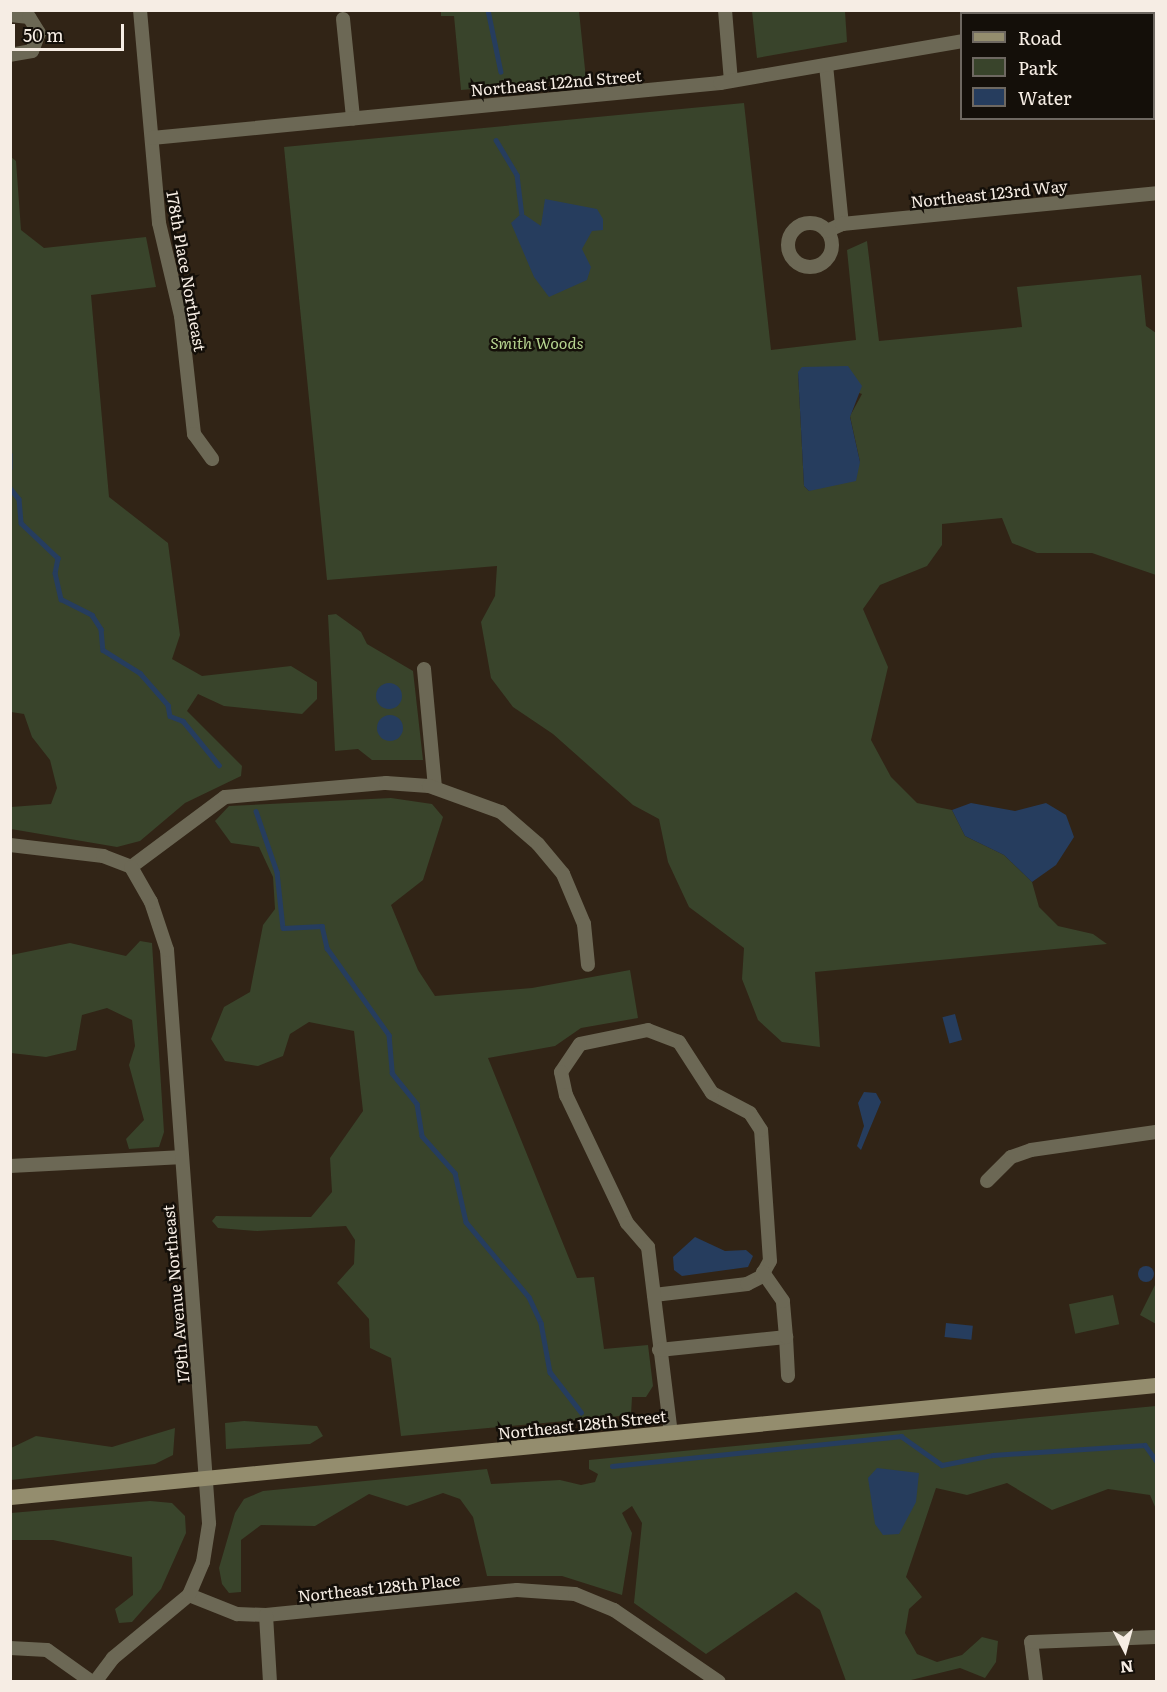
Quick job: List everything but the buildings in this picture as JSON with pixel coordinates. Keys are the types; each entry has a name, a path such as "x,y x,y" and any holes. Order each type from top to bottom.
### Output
{"street":[{"name":"178th Place Northeast","path":"141,10 159,223 181,316 194,434 212,459"},
{"path":"725,10 731,81"},
{"path":"10,15 29,17 39,33 32,51 10,55"},
{"path":"343,19 353,118"},
{"name":"Northeast 122nd Street","path":"152,138 731,81 960,41"},
{"path":"826,65 842,224"},
{"name":"Northeast 123rd Way","path":"827,231 842,224 1156,194"},
{"path":"424,669 435,787"},
{"path":"10,845 103,856 131,867 225,797 386,783 435,787 501,812 538,844 562,874 584,924 588,965"},
{"name":"179th Avenue Northeast","path":"94,1682 112,1658 189,1595 203,1562 208,1478 179,1157 167,950 151,902 131,867"},
{"path":"654,1295 747,1284 763,1272 770,1261 761,1130 750,1113 712,1093 679,1042 664,1032 648,1030 580,1044 561,1072 566,1095 627,1223 648,1247 671,1433"},
{"path":"987,1181 1011,1157 1031,1150 1156,1132"},
{"path":"10,1166 179,1157"},
{"path":"763,1272 783,1300 788,1376"},
{"path":"659,1350 786,1337"},
{"name":"Northeast 128th Street","path":"10,1497 1156,1385"},
{"name":"Northeast 128th Place","path":"189,1595 237,1614 266,1615 518,1590 575,1594 614,1610 719,1682"},
{"path":"266,1615 270,1682"},
{"path":"1036,1682 1031,1642 1156,1637"},
{"path":"10,1648 47,1650 94,1682"}],"green space":[{"path":"441,11 579,11 586,79 461,90 454,16 441,16"},
{"path":"752,11 845,11 847,42 757,58"},
{"name":"Smith Woods","path":"744,103 771,350 856,340 847,250 867,241 879,341 1022,327 1017,287 1141,275 1146,326 1156,333 1156,575 1092,553 1037,553 1012,543 1002,518 942,524 942,545 927,566 880,585 863,609 888,667 871,740 891,777 917,803 952,810 965,836 1004,855 1032,882 1039,907 1058,926 1093,934 1107,944 815,972 820,1047 782,1042 758,1020 742,979 744,948 689,907 668,862 659,819 633,805 553,734 513,707 491,678 481,622 495,596 497,566 327,580 284,147","holes":["798,372 862,394 850,416 860,462 809,491 804,486"]},
{"path":"11,157 16,161 21,230 44,248 146,237 156,287 91,295 109,497 168,543 180,635 172,659 202,676 291,666 317,682 317,699 302,714 224,706 198,694 187,711 242,766 241,776 185,803 140,841 117,847 11,829 11,807 51,804 57,788 50,760 32,737 24,714 11,712"},
{"path":"336,614 361,632 367,644 413,671 423,760 372,760 358,749 335,751 328,615"},
{"path":"391,798 432,804 443,817 423,880 391,905 418,970 435,996 532,988 630,970 638,1018 581,1028 555,1046 488,1058 577,1278 594,1277 604,1349 648,1345 653,1386 646,1397 632,1397 631,1415 401,1436 391,1358 370,1348 369,1319 337,1283 354,1264 355,1240 346,1226 257,1231 218,1228 212,1221 216,1216 311,1217 332,1192 330,1158 363,1111 354,1031 309,1022 290,1034 283,1056 258,1066 225,1061 211,1039 224,1007 250,992 263,925 275,909 273,877 259,847 231,843 215,821 229,806"},
{"path":"140,941 152,943 164,1132 159,1147 129,1149 126,1139 144,1120 129,1065 135,1046 132,1020 107,1008 82,1015 76,1050 46,1057 11,1053 11,955 70,943 126,956"},
{"path":"1156,1283 1156,1324 1140,1315"},
{"path":"1113,1295 1119,1324 1075,1334 1069,1304"},
{"path":"1156,1406 1156,1509 1150,1495 1108,1489 1052,1510 1007,1483 967,1495 936,1488 906,1577 922,1597 909,1609 905,1633 917,1654 937,1662 962,1655 982,1637 998,1641 996,1662 985,1678 960,1668 907,1681 846,1681 820,1610 796,1592 706,1654 634,1603 642,1523 632,1506 622,1513 632,1533 622,1595 562,1576 487,1576 473,1517 460,1499 443,1493 407,1506 369,1494 315,1526 261,1525 241,1540 241,1592 229,1593 222,1584 219,1568 235,1513 244,1499 263,1491 487,1469 491,1484 560,1480 581,1485 595,1482 598,1474 589,1469 589,1460"},
{"path":"244,1421 317,1426 323,1436 310,1444 226,1449 225,1423"},
{"path":"175,1428 173,1455 155,1464 11,1480 11,1448 36,1436 112,1447"},
{"path":"150,1501 172,1503 185,1516 186,1533 161,1589 132,1622 119,1623 115,1609 133,1595 132,1557 53,1540 11,1540 11,1513"}],"water":[{"path":"545,199 597,209 603,219 603,230 592,231 582,249 591,267 587,280 549,297 534,277 511,223 522,213 541,226"},
{"path":"848,366 862,386 850,417 860,462 856,481 809,491 804,486 798,372 802,367"},
{"path":"389,683 398,687 402,696 398,705 389,709 380,705 376,696 380,687"},
{"path":"390,715 399,719 403,728 399,737 390,741 381,737 377,728 381,719"},
{"path":"971,803 1015,811 1046,803 1066,815 1074,837 1056,865 1032,882 1004,855 965,836 952,810"},
{"path":"955,1014 962,1040 949,1043 942,1017"},
{"path":"864,1092 876,1093 881,1102 861,1150 857,1146 864,1126 858,1103"},
{"path":"695,1237 725,1251 746,1250 753,1256 748,1267 682,1276 674,1270 673,1257"},
{"path":"1143,1266 1149,1266 1154,1274 1152,1280 1143,1282 1138,1277 1138,1271"},
{"path":"946,1323 973,1326 971,1340 945,1337"},
{"path":"877,1468 919,1473 916,1502 899,1534 883,1535 875,1524 868,1478"}],"waterway":[{"path":"488,10 501,72"},
{"path":"496,140 517,175 522,213"},
{"path":"10,454 10,468"},
{"path":"10,488 19,499 21,523 58,558 55,573 61,599 92,615 101,629 103,650 140,673 168,705 170,716 183,721 219,765"},
{"path":"256,811 277,872 283,928 322,926 327,948 389,1035 392,1073 417,1104 422,1136 455,1173 466,1222 529,1297 541,1323 550,1372 581,1412"},
{"path":"612,1466 901,1436 942,1465 993,1455 1145,1445 1156,1460"}]}
